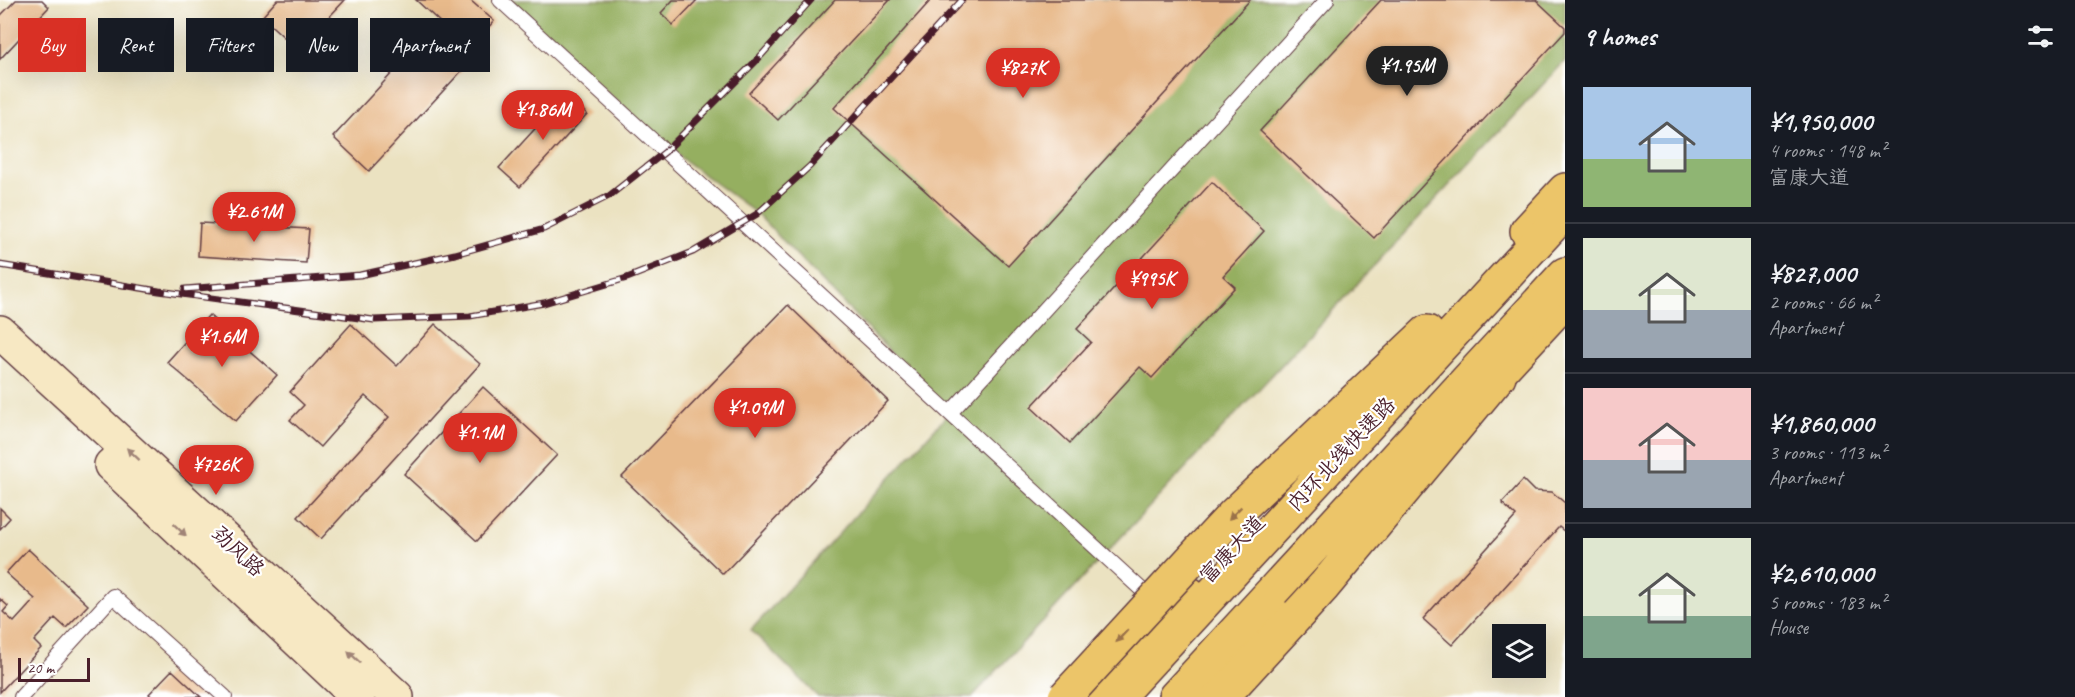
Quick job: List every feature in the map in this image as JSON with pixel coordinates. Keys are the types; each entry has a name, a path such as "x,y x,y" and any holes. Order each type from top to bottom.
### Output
{"main road":[{"name":"富康大道","path":"1094,697 1565,190"},
{"name":"内环北线快速路","path":"1117,697 1565,212"},
{"name":"内环北线快速路","path":"1175,697 1565,274"},
{"path":"1065,697 1234,514 1476,286"},
{"path":"1199,697 1565,301"},
{"path":"1222,697 1324,586 1535,333"}],"street":[{"name":"劲风路","path":"0,332 397,697"},
{"name":"劲风路","path":"0,361 358,697"}],"lane":[{"path":"500,0 1170,616"},
{"path":"950,413 1327,0"},
{"path":"21,697 113,596 225,697"}],"green space":[{"path":"504,0 1565,0 1565,61 972,697 818,697 751,630 949,413 757,214 669,149"}],"building":[{"path":"16,0 42,0 49,7 39,18 18,18 18,40 0,59 0,16"},
{"path":"277,0 345,0 328,18 286,18 286,39 274,28 274,18 262,17"},
{"path":"416,0 470,0 494,21 490,25 490,18 435,18"},
{"path":"673,0 697,0 673,25 661,13"},
{"path":"835,0 890,0 778,120 749,93"},
{"path":"931,0 1250,0 1008,266 834,108"},
{"path":"1381,0 1536,0 1565,27 1565,32 1374,238 1260,131"},
{"path":"393,72 461,72 369,171 333,137"},
{"path":"566,95 587,114 520,187 499,168"},
{"path":"1212,182 1264,231 1223,276 1235,287 1152,378 1140,367 1070,443 1031,407 1091,342 1077,329"},
{"path":"200,223 309,229 306,263 198,256"},
{"path":"788,305 888,401 723,574 622,477"},
{"path":"209,315 277,375 236,421 167,362"},
{"path":"351,324 397,366 435,324 480,364 321,539 298,517 389,417 365,396 320,447 290,420 304,405 290,392"},
{"path":"483,387 557,455 477,541 404,474"},
{"path":"1523,480 1534,491 1552,492 1565,503 1565,532 1559,527 1452,645 1423,619 1516,516 1502,503"},
{"path":"0,508 10,518 0,529"},
{"path":"28,549 88,605 66,628 55,618 34,641 41,648 0,692 0,599 8,606 3,612 14,622 35,599 6,573"},
{"path":"172,670 201,697 152,697 149,694"}],"railway":[{"path":"185,289 360,275 455,254 544,229 609,196 665,152 758,59 811,0"},
{"path":"0,265 159,291 374,320 470,316 544,303 627,278 693,252 757,214 810,166 962,0"}]}
